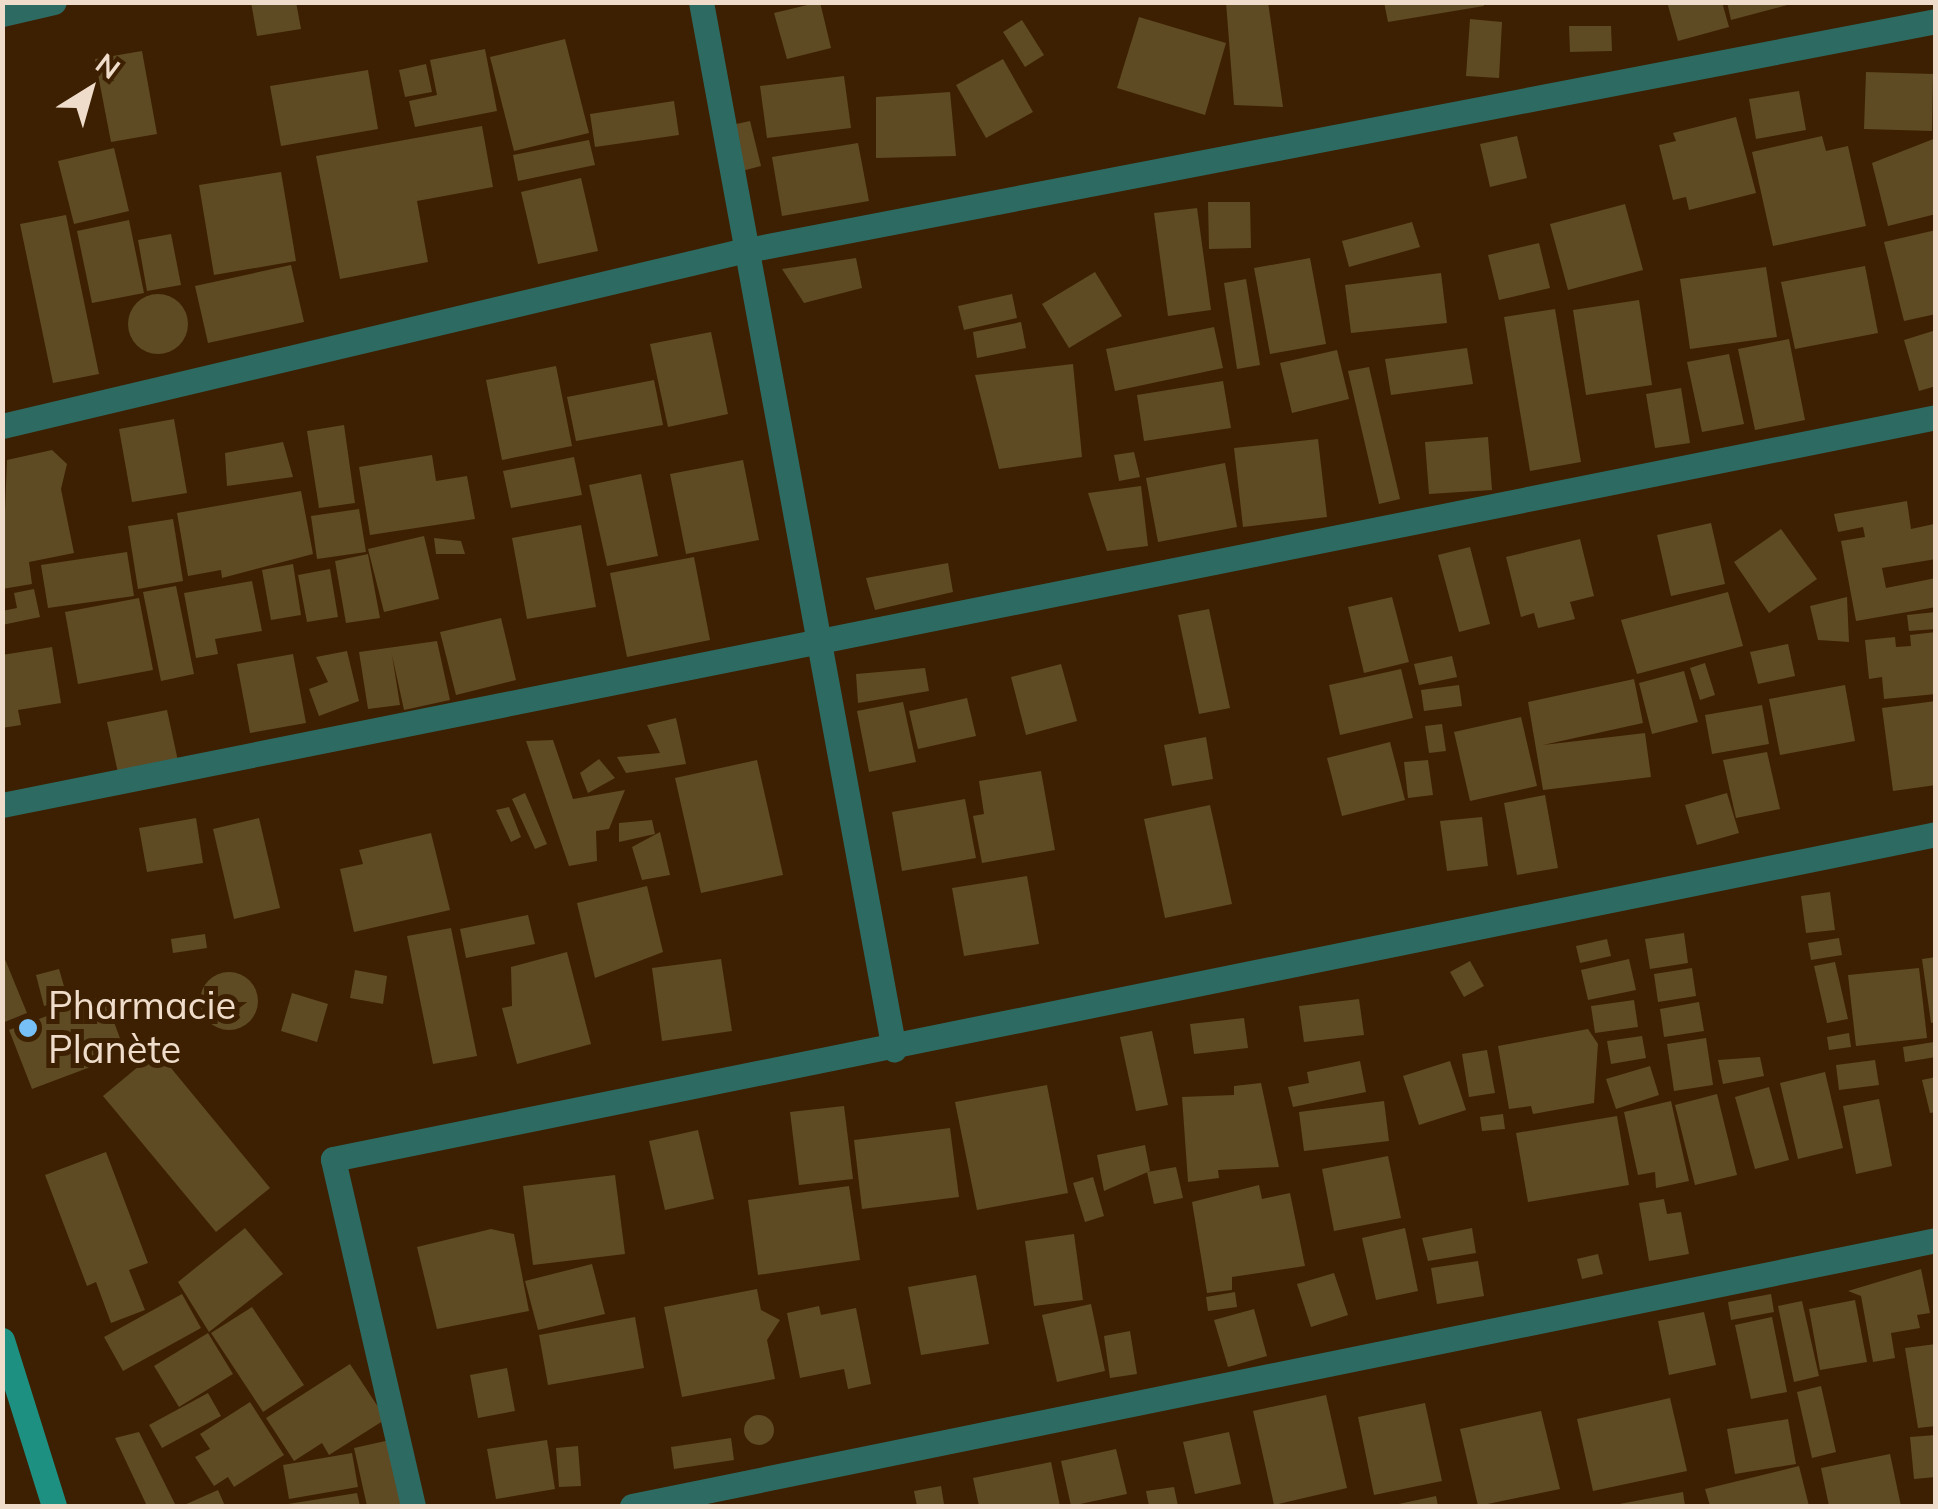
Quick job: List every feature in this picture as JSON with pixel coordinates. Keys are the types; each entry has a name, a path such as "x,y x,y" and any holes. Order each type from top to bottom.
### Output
{"main road":[{"path":"2,1340 54,1506"}],"street":[{"path":"2,14 54,2"},
{"path":"700,2 742,250 820,644 894,1050"},
{"path":"2,426 742,250 1936,21"},
{"path":"2,805 1936,418"},
{"path":"413,1506 333,1159 894,1050 1936,834"},
{"path":"632,1506 1936,1240"}],"building":[{"path":"251,2 296,2 301,29 257,36"},
{"path":"820,2 831,48 787,59 774,13"},
{"path":"1226,2 1268,2 1283,107 1234,105"},
{"path":"1384,2 1483,2 1484,6 1388,22"},
{"path":"1667,2 1722,2 1729,27 1678,41"},
{"path":"1727,2 1791,2 1791,4 1731,20"},
{"path":"1139,17 1226,43 1205,115 1117,88"},
{"path":"1470,19 1502,22 1499,78 1466,76"},
{"path":"1022,20 1044,55 1025,67 1003,32"},
{"path":"1569,26 1611,26 1612,51 1570,52"},
{"path":"565,39 589,133 514,151 490,57"},
{"path":"485,49 497,111 415,127 409,101 437,95 430,60"},
{"path":"142,51 157,134 111,142 95,59"},
{"path":"1003,59 1033,112 986,138 956,85"},
{"path":"426,64 432,92 405,97 399,70"},
{"path":"368,70 378,129 281,146 270,86"},
{"path":"1866,72 1933,74 1932,131 1864,129"},
{"path":"844,76 851,128 767,138 760,86"},
{"path":"1799,91 1806,130 1756,139 1749,99"},
{"path":"950,92 956,156 876,158 876,97"},
{"path":"674,101 679,135 595,147 590,114"},
{"path":"1736,117 1756,193 1689,210 1686,197 1673,200 1659,145 1676,141 1673,133"},
{"path":"750,121 761,166 738,172 727,126"},
{"path":"482,126 493,187 417,201 428,262 340,279 316,156"},
{"path":"1517,136 1527,178 1490,187 1480,144"},
{"path":"1822,136 1826,151 1848,146 1866,226 1773,246 1752,152"},
{"path":"1936,138 1936,214 1888,226 1872,163"},
{"path":"589,140 595,165 518,181 513,155"},
{"path":"858,143 869,201 782,216 772,157"},
{"path":"114,148 129,211 74,224 58,161"},
{"path":"281,172 296,261 214,275 199,185"},
{"path":"581,178 598,251 538,264 521,192"},
{"path":"1208,202 1250,202 1251,248 1209,249"},
{"path":"1625,204 1643,270 1568,290 1550,224"},
{"path":"1197,208 1211,310 1168,316 1154,213"},
{"path":"66,215 99,374 53,383 20,224"},
{"path":"129,220 144,293 92,303 77,231"},
{"path":"1412,222 1420,247 1349,267 1342,241"},
{"path":"1936,230 1936,314 1904,321 1884,242"},
{"path":"171,234 181,285 147,291 138,240"},
{"path":"1539,243 1550,288 1499,300 1488,255"},
{"path":"856,258 862,288 804,303 782,269"},
{"path":"1310,258 1326,344 1270,354 1254,268"},
{"path":"291,265 304,322 208,343 195,286"},
{"path":"1865,266 1878,333 1795,349 1781,282"},
{"path":"1766,267 1777,337 1690,349 1680,279"},
{"path":"1095,272 1122,316 1069,348 1042,304"},
{"path":"1441,273 1447,323 1351,333 1345,285"},
{"path":"1246,279 1260,365 1237,369 1224,283"},
{"path":"158,294 179,303 188,324 179,345 158,354 137,345 128,324 137,303"},
{"path":"1012,294 1017,318 964,330 958,306"},
{"path":"1639,300 1652,385 1586,395 1573,310"},
{"path":"1555,309 1581,462 1530,471 1504,317"},
{"path":"1021,322 1026,348 977,358 973,332"},
{"path":"1214,327 1223,368 1115,391 1106,349"},
{"path":"1936,330 1936,386 1919,391 1904,340"},
{"path":"711,332 728,414 668,427 650,344"},
{"path":"1789,339 1805,420 1755,430 1738,349"},
{"path":"1467,348 1473,384 1391,395 1385,359"},
{"path":"1337,350 1349,399 1292,413 1280,363"},
{"path":"1729,354 1744,424 1702,432 1687,362"},
{"path":"1073,364 1082,457 999,469 975,375"},
{"path":"556,366 572,446 502,460 486,380"},
{"path":"1369,367 1400,499 1379,504 1348,371"},
{"path":"654,380 663,425 576,441 567,397"},
{"path":"1223,381 1231,428 1144,441 1137,395"},
{"path":"1681,388 1690,443 1655,448 1646,394"},
{"path":"174,419 187,493 132,502 119,429"},
{"path":"344,425 355,503 319,508 307,431"},
{"path":"1488,437 1492,490 1429,494 1425,442"},
{"path":"1318,439 1327,517 1243,527 1234,448"},
{"path":"283,442 293,477 227,486 225,453"},
{"path":"52,450 67,464 61,489 74,553 29,562 32,584 2,589 7,460"},
{"path":"1134,452 1140,477 1119,481 1114,455"},
{"path":"432,455 436,481 467,476 475,519 370,535 359,467"},
{"path":"574,457 582,495 511,508 503,471"},
{"path":"743,460 759,540 686,554 670,474"},
{"path":"1225,463 1237,527 1158,542 1146,478"},
{"path":"641,474 658,556 607,566 589,485"},
{"path":"1141,486 1148,546 1107,551 1088,493"},
{"path":"301,491 313,554 222,578 221,570 188,576 177,513"},
{"path":"1907,501 1911,529 1934,524 1936,559 1882,568 1886,588 1936,578 1936,607 1856,621 1841,541 1865,537 1863,527 1838,532 1834,514"},
{"path":"359,509 366,552 317,559 311,516"},
{"path":"173,519 183,581 138,589 128,526"},
{"path":"1711,523 1725,584 1671,596 1657,535"},
{"path":"581,525 596,607 527,619 512,538"},
{"path":"1781,529 1817,579 1769,613 1734,562"},
{"path":"424,536 439,599 384,612 368,549"},
{"path":"434,538 461,541 465,554 436,554"},
{"path":"1580,539 1594,596 1570,602 1575,619 1538,628 1534,613 1521,617 1506,557"},
{"path":"1470,547 1490,624 1459,632 1438,555"},
{"path":"127,552 134,596 48,608 41,565"},
{"path":"368,554 380,618 346,623 335,561"},
{"path":"694,557 710,640 627,657 610,573"},
{"path":"948,563 953,592 875,610 866,578"},
{"path":"293,564 301,615 271,620 262,570"},
{"path":"330,569 338,617 307,622 298,575"},
{"path":"252,581 262,631 215,639 218,654 196,658 184,593"},
{"path":"176,586 194,674 161,681 143,592"},
{"path":"34,589 40,617 2,625 2,611 17,608 14,593"},
{"path":"1728,592 1743,646 1637,674 1621,620"},
{"path":"1392,597 1409,662 1364,673 1348,607"},
{"path":"1847,597 1849,642 1818,640 1810,606"},
{"path":"139,598 153,670 78,684 65,612"},
{"path":"1209,609 1230,708 1199,714 1178,615"},
{"path":"1936,612 1936,629 1909,631 1907,615"},
{"path":"501,618 516,680 456,695 440,632"},
{"path":"1936,632 1936,694 1884,699 1882,677 1869,679 1865,640 1895,637 1896,647 1911,646 1910,635"},
{"path":"437,641 450,700 404,710 392,655 400,705 368,709 359,652"},
{"path":"1788,644 1795,676 1758,684 1750,652"},
{"path":"52,647 61,703 18,710 21,725 2,728 2,655"},
{"path":"347,651 359,701 319,716 309,689 328,682 316,657"},
{"path":"293,654 306,723 250,733 237,664"},
{"path":"1452,656 1457,677 1419,685 1414,664"},
{"path":"1705,663 1715,695 1700,700 1690,668"},
{"path":"1061,664 1077,721 1026,735 1011,677"},
{"path":"925,668 929,691 858,703 856,674"},
{"path":"1401,669 1413,718 1340,735 1329,685"},
{"path":"1684,671 1698,722 1652,734 1639,683"},
{"path":"1634,679 1643,723 1543,745 1645,733 1651,777 1543,790 1528,702"},
{"path":"1459,685 1462,706 1424,711 1421,690"},
{"path":"1845,685 1855,741 1780,755 1769,699"},
{"path":"967,698 976,736 918,749 909,711"},
{"path":"1936,701 1936,785 1893,791 1882,708"},
{"path":"903,702 916,762 869,772 857,711"},
{"path":"1762,705 1769,744 1712,754 1705,715"},
{"path":"167,710 178,761 118,773 107,722"},
{"path":"1521,717 1537,786 1470,801 1454,732"},
{"path":"676,718 686,764 626,773 617,757 660,753 647,725"},
{"path":"1442,724 1446,751 1429,753 1425,726"},
{"path":"1206,737 1213,779 1172,786 1164,745"},
{"path":"553,740 573,799 625,790 609,829 596,831 597,861 569,866 526,741"},
{"path":"1390,742 1405,800 1342,816 1327,758"},
{"path":"1767,752 1780,809 1736,818 1723,760"},
{"path":"599,759 615,778 588,793 580,773"},
{"path":"757,760 783,875 701,893 675,778"},
{"path":"1428,760 1433,795 1408,798 1404,762"},
{"path":"1041,771 1055,850 982,863 973,816 984,814 979,781"},
{"path":"525,793 547,844 535,849 512,799"},
{"path":"1727,793 1739,833 1697,845 1685,805"},
{"path":"1545,795 1558,868 1517,875 1504,803"},
{"path":"965,799 976,858 902,871 892,812"},
{"path":"1210,805 1232,904 1165,918 1144,819"},
{"path":"509,807 521,837 511,842 496,810"},
{"path":"1482,817 1488,866 1447,871 1440,821"},
{"path":"196,818 203,863 147,872 139,828"},
{"path":"259,818 280,908 234,919 213,829"},
{"path":"652,820 655,834 619,842 619,823"},
{"path":"660,832 670,875 642,880 632,847"},
{"path":"431,833 450,910 354,932 340,869 363,864 359,850"},
{"path":"1027,876 1039,944 964,956 952,888"},
{"path":"647,886 663,952 595,978 577,903"},
{"path":"1830,892 1835,930 1806,933 1801,896"},
{"path":"528,915 535,944 466,958 460,929"},
{"path":"451,928 477,1056 433,1064 407,936"},
{"path":"1684,933 1688,963 1650,969 1645,939"},
{"path":"205,934 207,948 173,953 171,939"},
{"path":"1839,938 1842,955 1811,960 1808,943"},
{"path":"1607,939 1611,956 1580,963 1576,946"},
{"path":"2,952 27,1013 2,1023"},
{"path":"567,952 591,1044 517,1064 502,1008 512,1006 511,967"},
{"path":"1936,957 1936,1022 1931,1023 1922,959"},
{"path":"721,959 732,1031 662,1041 652,968"},
{"path":"1629,959 1636,990 1588,1000 1581,970"},
{"path":"1470,961 1484,986 1464,997 1450,972"},
{"path":"1835,962 1848,1019 1827,1023 1814,966"},
{"path":"1692,968 1696,996 1658,1002 1654,974"},
{"path":"1919,968 1927,1038 1856,1046 1848,975"},
{"path":"59,969 68,1000 44,1006 36,975"},
{"path":"355,970 387,976 383,1004 350,998"},
{"path":"229,972 249,981 258,1001 249,1021 229,1030 209,1021 200,1001 209,981"},
{"path":"292,993 328,1004 317,1042 281,1031"},
{"path":"104,995 121,1041 103,1047 109,1060 32,1089 9,1030"},
{"path":"1359,999 1364,1035 1304,1042 1299,1006"},
{"path":"1634,1000 1638,1027 1595,1033 1591,1006"},
{"path":"1699,1002 1704,1031 1664,1037 1660,1009"},
{"path":"1244,1018 1248,1048 1194,1054 1190,1024"},
{"path":"1588,1029 1598,1044 1594,1103 1533,1114 1531,1106 1509,1109 1498,1046"},
{"path":"1152,1031 1168,1105 1136,1111 1120,1037"},
{"path":"1849,1033 1851,1047 1829,1050 1827,1037"},
{"path":"1642,1036 1646,1058 1611,1064 1607,1041"},
{"path":"1706,1038 1713,1085 1674,1091 1667,1044"},
{"path":"1934,1042 1936,1057 1905,1062 1903,1047"},
{"path":"1487,1050 1495,1093 1469,1097 1462,1054"},
{"path":"157,1051 270,1188 216,1232 103,1096"},
{"path":"1760,1057 1764,1076 1723,1084 1718,1060"},
{"path":"1875,1060 1879,1085 1839,1090 1836,1065"},
{"path":"1360,1061 1366,1092 1293,1107 1288,1087 1309,1083 1307,1072"},
{"path":"1450,1061 1466,1110 1419,1125 1403,1076"},
{"path":"1650,1066 1659,1095 1616,1109 1606,1079"},
{"path":"1825,1072 1843,1148 1798,1159 1780,1083"},
{"path":"1936,1077 1936,1112 1930,1113 1922,1080"},
{"path":"1261,1083 1279,1167 1218,1170 1219,1178 1188,1182 1182,1097 1234,1095 1234,1086"},
{"path":"1047,1085 1068,1193 977,1210 955,1102"},
{"path":"1769,1087 1789,1160 1755,1169 1735,1097"},
{"path":"1717,1094 1737,1175 1695,1185 1675,1105"},
{"path":"1879,1099 1892,1166 1856,1174 1843,1106"},
{"path":"1384,1101 1389,1141 1304,1151 1299,1112"},
{"path":"1671,1101 1689,1181 1656,1188 1655,1172 1638,1175 1624,1112"},
{"path":"844,1106 853,1179 799,1185 790,1112"},
{"path":"1503,1114 1505,1129 1482,1131 1480,1117"},
{"path":"1617,1116 1629,1185 1528,1202 1516,1133"},
{"path":"950,1128 959,1197 862,1209 854,1140"},
{"path":"698,1130 714,1199 665,1210 649,1141"},
{"path":"1145,1145 1150,1171 1104,1191 1097,1155"},
{"path":"106,1152 148,1263 129,1270 145,1310 111,1323 96,1282 87,1286 45,1175"},
{"path":"1388,1156 1401,1218 1334,1231 1322,1169"},
{"path":"1176,1167 1183,1198 1154,1204 1147,1172"},
{"path":"615,1175 625,1254 533,1265 523,1186"},
{"path":"1093,1177 1104,1216 1085,1222 1073,1183"},
{"path":"1259,1185 1262,1199 1290,1193 1305,1266 1232,1277 1232,1290 1207,1293 1192,1202"},
{"path":"849,1186 860,1260 758,1275 748,1200"},
{"path":"1664,1199 1667,1214 1681,1212 1689,1254 1649,1261 1639,1203"},
{"path":"245,1228 283,1274 209,1332 178,1282"},
{"path":"1405,1228 1418,1291 1376,1300 1362,1238"},
{"path":"1472,1228 1476,1253 1428,1261 1422,1238"},
{"path":"491,1229 514,1234 529,1311 437,1329 417,1247"},
{"path":"1074,1234 1083,1300 1034,1306 1025,1241"},
{"path":"1598,1254 1603,1274 1582,1279 1577,1259"},
{"path":"1478,1261 1484,1296 1437,1304 1431,1268"},
{"path":"592,1264 605,1314 538,1330 525,1281"},
{"path":"1921,1269 1930,1313 1917,1315 1920,1328 1891,1333 1895,1358 1873,1362 1861,1296 1848,1291"},
{"path":"1334,1273 1348,1315 1311,1327 1297,1284"},
{"path":"976,1275 989,1344 921,1355 908,1287"},
{"path":"757,1289 761,1310 780,1320 767,1340 775,1379 682,1397 664,1307"},
{"path":"1235,1292 1237,1307 1208,1311 1206,1297"},
{"path":"182,1294 201,1328 123,1371 104,1337"},
{"path":"1771,1294 1774,1312 1731,1320 1728,1302"},
{"path":"1855,1300 1867,1362 1820,1370 1809,1309"},
{"path":"1802,1301 1819,1376 1794,1382 1778,1306"},
{"path":"1091,1304 1105,1371 1057,1382 1042,1315"},
{"path":"819,1306 821,1315 856,1308 871,1384 848,1389 844,1369 800,1378 787,1313"},
{"path":"252,1307 304,1385 263,1412 211,1333"},
{"path":"1254,1309 1267,1356 1228,1367 1214,1320"},
{"path":"1704,1312 1716,1365 1669,1375 1658,1321"},
{"path":"635,1317 644,1368 548,1385 539,1335"},
{"path":"1772,1317 1787,1392 1751,1399 1735,1325"},
{"path":"1130,1331 1137,1374 1110,1378 1104,1336"},
{"path":"208,1333 233,1374 179,1407 154,1366"},
{"path":"1936,1344 1936,1426 1918,1428 1905,1348"},
{"path":"350,1364 386,1419 329,1455 322,1443 294,1461 266,1418"},
{"path":"507,1368 515,1411 478,1418 470,1375"},
{"path":"1821,1386 1836,1452 1812,1458 1797,1392"},
{"path":"208,1393 221,1416 162,1448 149,1425"},
{"path":"1326,1395 1347,1488 1274,1505 1253,1411"},
{"path":"1670,1398 1687,1471 1593,1491 1577,1419"},
{"path":"250,1402 284,1455 234,1487 228,1477 214,1486 195,1457 210,1449 200,1434"},
{"path":"1425,1403 1442,1481 1374,1495 1358,1417"},
{"path":"1541,1411 1560,1489 1478,1506 1460,1429"},
{"path":"759,1415 770,1419 774,1430 770,1441 759,1445 748,1441 744,1430 748,1419"},
{"path":"1788,1419 1796,1464 1735,1474 1727,1429"},
{"path":"139,1432 176,1506 147,1506 115,1438"},
{"path":"1229,1432 1241,1484 1195,1494 1183,1442"},
{"path":"1936,1435 1936,1477 1914,1479 1910,1437"},
{"path":"731,1438 734,1460 674,1469 671,1447"},
{"path":"390,1440 406,1506 367,1506 354,1448"},
{"path":"547,1440 555,1489 496,1499 487,1449"},
{"path":"578,1446 581,1486 559,1487 556,1448"},
{"path":"1116,1449 1127,1494 1071,1506 1061,1461"},
{"path":"352,1453 358,1487 289,1499 283,1465"},
{"path":"1890,1454 1901,1506 1829,1506 1821,1468"},
{"path":"1051,1462 1060,1506 979,1506 973,1478"},
{"path":"1799,1466 1809,1506 1710,1506 1705,1489"},
{"path":"941,1486 944,1504 917,1506 914,1491"},
{"path":"1174,1487 1178,1506 1149,1506 1146,1491"},
{"path":"218,1490 225,1506 182,1506"},
{"path":"1683,1492 1685,1506 1614,1506 1614,1505"},
{"path":"357,1493 360,1506 288,1506 288,1504"},
{"path":"1436,1496 1438,1506 1394,1505"}],"place":[{"name":"Pharmacie Planète","path":"28,1028"}]}
